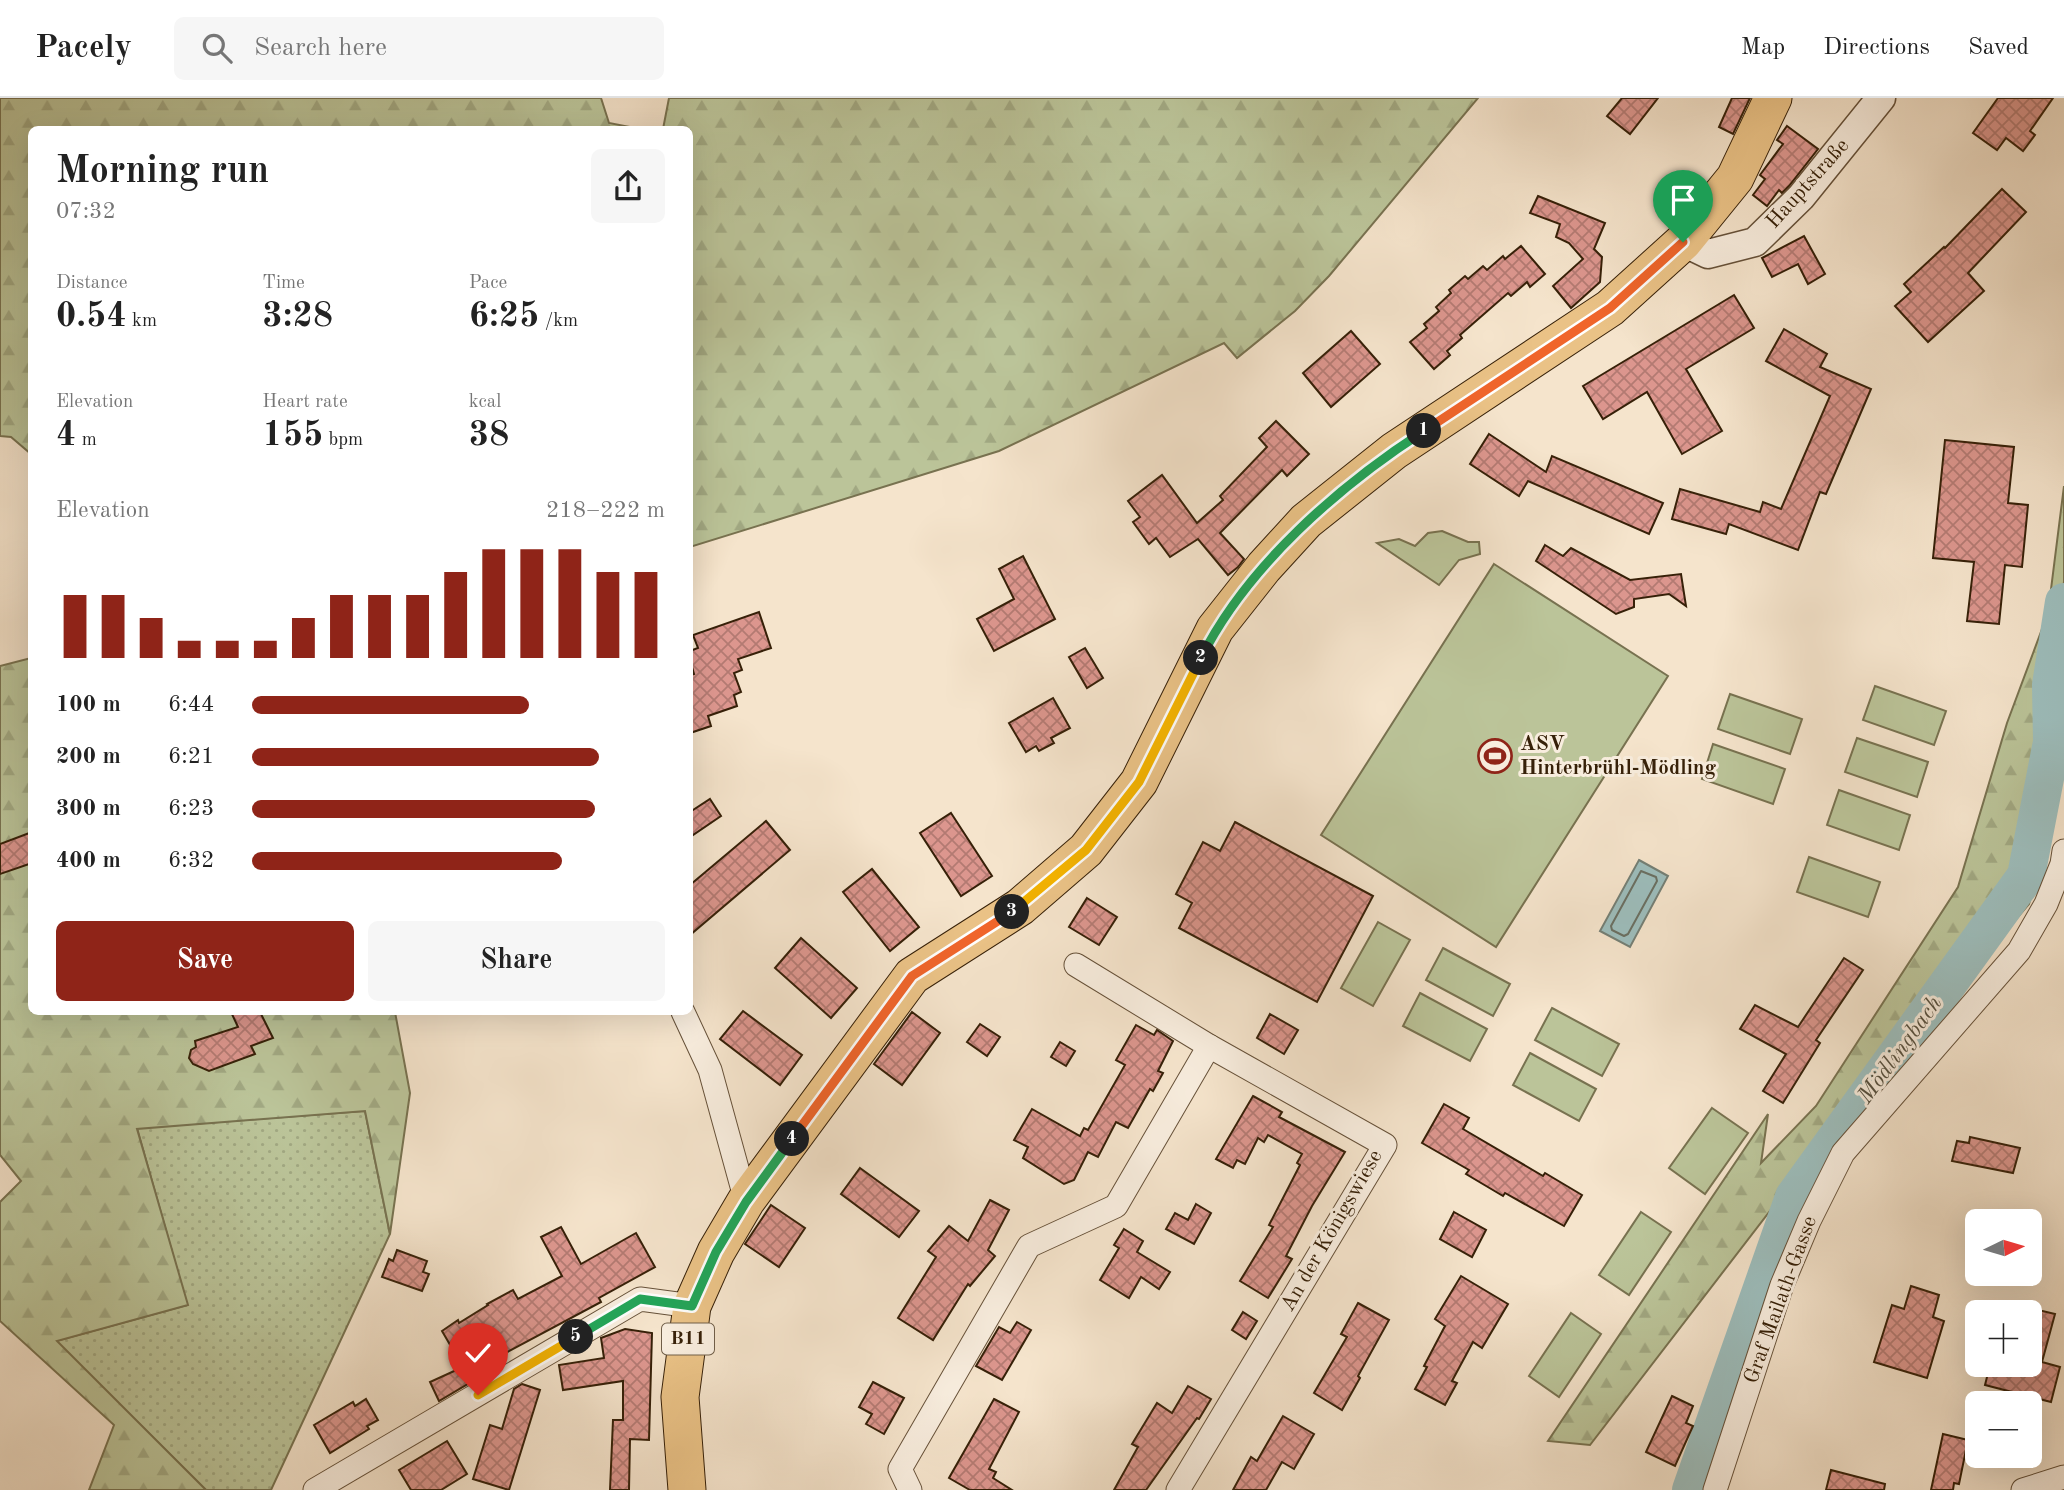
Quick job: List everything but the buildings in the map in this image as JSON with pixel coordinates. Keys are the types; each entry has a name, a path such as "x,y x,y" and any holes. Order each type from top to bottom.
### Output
{"main road":[{"name":"B11","path":"687,1490 681,1397 692,1306 716,1252 746,1202 912,976 1020,907 1086,850 1139,782 1216,628 1264,567 1306,521 1394,451 1610,308 1683,242 1734,178 1773,98"}],"street":[{"name":"Hauptstraße","path":"1683,242 1708,254 1755,242 1801,197 1881,98"},
{"name":"Graf Mailath-Gasse","path":"1715,1490 1782,1285 1809,1221 1843,1153 2019,951 2046,904 2063,860"},
{"name":"An der Königswiese","path":"1076,965 1209,1046 1385,1145 1178,1490"},
{"path":"683,1015 710,1070 746,1202"},
{"path":"910,1490 900,1469 1029,1247 1116,1206 1209,1046"},
{"path":"315,1490 640,1299 692,1306"},
{"path":"2023,1490 2064,1477"}],"green space":[{"path":"0,98 601,98 609,123 624,126 28,126 28,451 11,437 0,436"},
{"path":"669,98 1478,98 1329,276 1295,311 1237,358 1224,343 999,451 693,546 693,126 664,126"},
{"path":"2064,486 2064,769 2029,904 1796,1177 1590,1445 1548,1441 1768,1114 1761,1163 1816,1106 1958,887 2007,723 2048,613"},
{"path":"1442,531 1468,542 1479,542 1480,554 1459,560 1439,585 1377,543 1399,539 1415,546 1428,533"},
{"name":"ASV Hinterbrühl-Mödling","path":"1494,564 1668,676 1496,947 1321,835"},
{"path":"28,659 28,1015 396,1015 410,1093 390,1234 365,1111 137,1129 188,1305 57,1341 206,1490 89,1490 114,1425 0,1321 0,1202 21,1181 0,1155 0,666"},
{"path":"1875,686 1946,711 1934,745 1863,720"},
{"path":"1730,694 1802,719 1790,754 1718,729"},
{"path":"1857,738 1928,762 1917,797 1845,772"},
{"path":"1713,744 1785,769 1773,804 1702,779"},
{"path":"1839,790 1910,815 1899,850 1827,825"},
{"path":"1809,857 1880,882 1868,917 1797,892"},
{"path":"1378,922 1410,940 1373,1006 1341,988"},
{"path":"1443,948 1510,984 1493,1016 1426,980"},
{"path":"1420,993 1487,1029 1470,1061 1403,1026"},
{"path":"1552,1008 1619,1044 1602,1076 1535,1040"},
{"path":"1530,1053 1596,1089 1579,1121 1513,1085"},
{"path":"1712,1108 1748,1133 1705,1194 1669,1168"},
{"path":"365,1111 390,1234 271,1490 206,1490 56,1341 187,1305 137,1128"},
{"path":"1641,1212 1671,1232 1629,1295 1599,1275"},
{"path":"1571,1313 1601,1334 1559,1397 1529,1376"}],"water":[{"path":"1639,860 1668,876 1630,947 1600,931"}],"waterway":[{"name":"Mödlingbach","path":"1691,1490 1794,1197 2026,876 2052,742 2051,685 2064,602"}],"place":[{"name":"ASV Hinterbrühl-Mödling","path":"1495,756"}],"route":[{"path":"478,1395 640,1299 692,1306 716,1252 746,1202 912,976 1020,907 1086,850 1139,782 1216,628 1264,567 1306,521 1394,451 1610,308 1683,242"}]}
